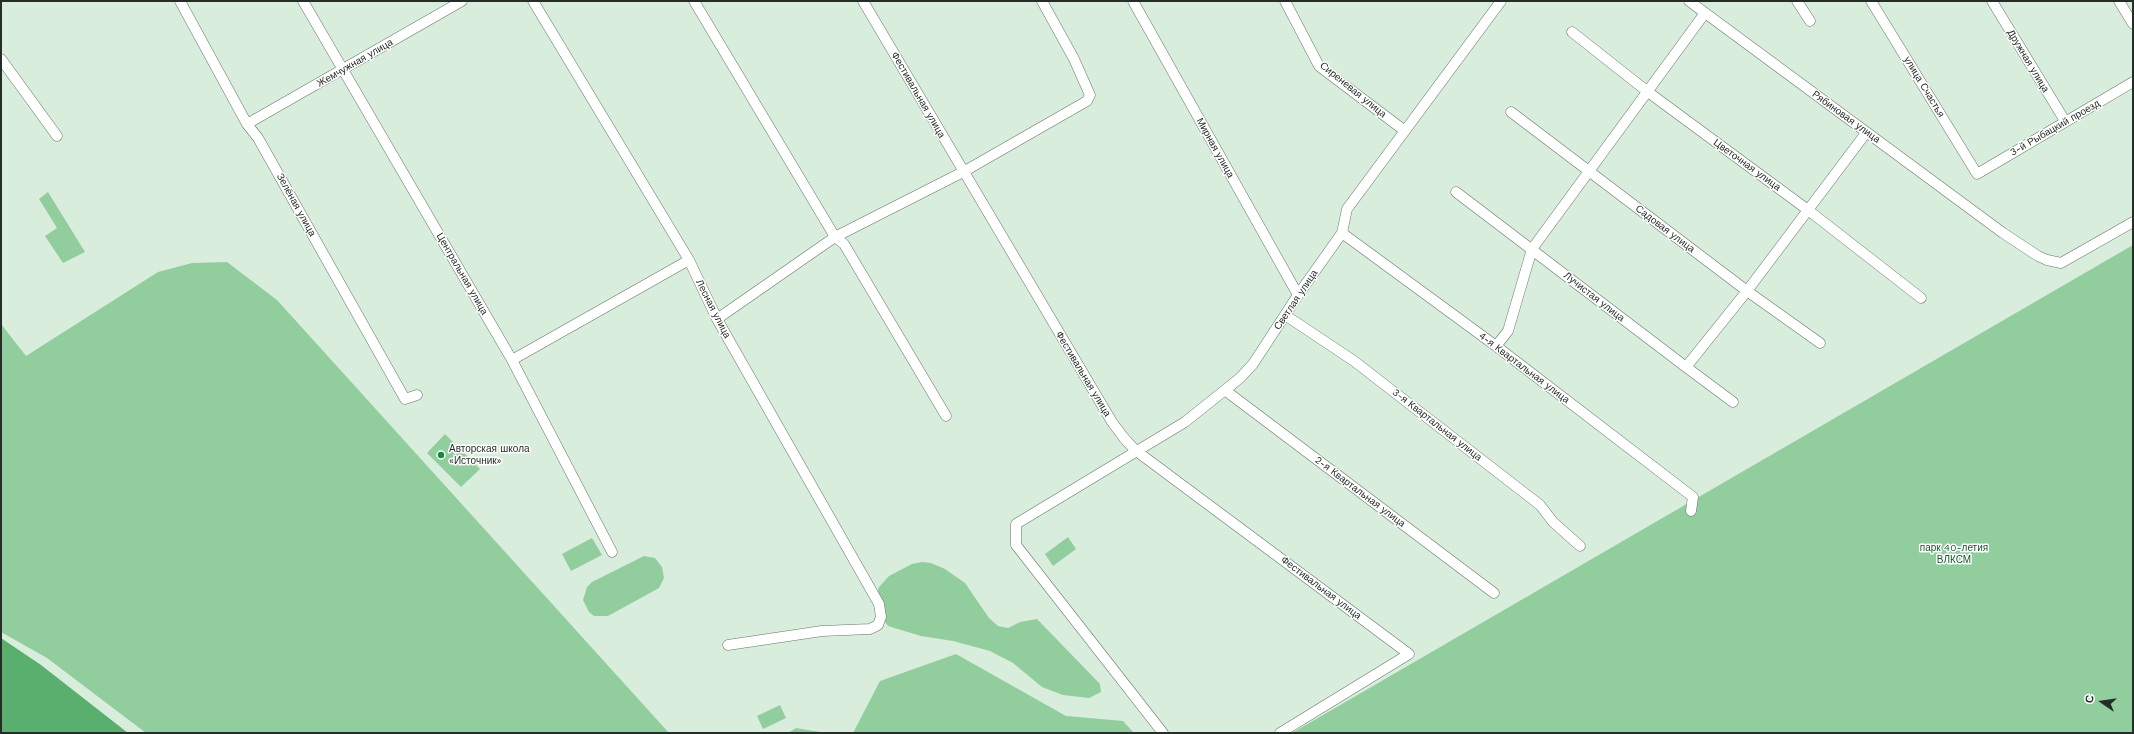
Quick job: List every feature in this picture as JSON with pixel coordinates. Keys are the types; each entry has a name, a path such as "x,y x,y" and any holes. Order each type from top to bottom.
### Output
{"street":[{"name":"Зелёная улица","path":"180,1 247,124 258,138 405,399 417,395"},
{"name":"Центральная улица","path":"303,1 512,360 612,552"},
{"name":"Жемчужная улица","path":"247,124 462,1"},
{"name":"Лесная улица","path":"533,1 688,260 717,319 874,592 879,604 881,617 880,622 876,627 870,629 822,631 728,645"},
{"path":"694,1 835,237 844,244 946,416"},
{"name":"Фестивальная улица","path":"863,1 1112,422 1135,450 1409,654 1280,733"},
{"path":"717,319 835,237 963,172 1087,101 1090,95 1074,59 1042,1"},
{"name":"Мирная улица","path":"1133,1 1298,295"},
{"name":"Сиреневая улица","path":"1285,1 1320,66 1405,131"},
{"name":"Светлая улица","path":"1163,733 1016,545 1016,524 1135,450 1185,422 1226,391 1253,364 1298,295 1342,233 1347,209 1501,1"},
{"name":"Рябиновая улица","path":"1689,1 1866,133 2003,233 2038,256 2047,260 2061,263 2133,222"},
{"path":"1797,1 1810,21"},
{"name":"улица Счастья","path":"1871,1 1977,174"},
{"name":"Дружная улица","path":"1992,1 2065,121"},
{"path":"2119,1 2133,24"},
{"path":"1496,346 1508,331 1532,249 1705,13"},
{"name":"Цветочная улица","path":"1572,32 1648,92 1808,210 1921,298"},
{"path":"1,59 57,136"},
{"name":"3-й Рыбацкий проезд","path":"1977,174 2133,82"},
{"name":"Садовая улица","path":"1511,112 1747,291 1820,343"},
{"path":"1686,367 1747,291 1866,133"},
{"name":"Лучистая улица","path":"1456,192 1734,402"},
{"name":"4-я Квартальная улица","path":"1342,233 1496,346 1693,497 1691,511"},
{"path":"512,360 688,260"},
{"name":"3-я Квартальная улица","path":"1285,315 1354,360 1540,505 1553,522 1580,546"},
{"name":"2-я Квартальная улица","path":"1226,391 1494,593"}],"green space":[{"path":"48,192 85,252 63,263 45,236 57,228 39,199"},
{"name":"парк 40-летия ВЛКСМ","path":"2133,245 2133,733 1292,733"},
{"path":"227,262 277,300 669,733 146,733 47,658 1,632 1,324 26,356 158,272 192,263"},
{"path":"445,434 480,469 461,487 427,453"},
{"path":"1068,537 1076,549 1053,566 1045,554"},
{"path":"592,538 602,555 571,571 562,554"},
{"path":"644,556 655,558 662,567 664,578 659,588 608,616 594,616 589,612 583,600 587,587 592,582"},
{"path":"922,562 931,563 945,569 965,583 989,618 998,626 1008,628 1020,622 1037,619 1100,684 1101,692 1089,698 1063,695 1042,687 1013,663 990,651 953,641 921,636 888,626 880,615 877,595 879,587 889,576 912,564"},
{"path":"956,654 1066,716 1123,721 1134,733 853,733 880,681"},
{"path":"780,705 786,718 763,729 757,716"},
{"path":"796,728 826,733 788,733"}],"shaded area":[{"path":"1,638 41,665 128,733 1,733"}],"place":[{"name":"Авторская школа «Источник»","path":"441,455"}]}
